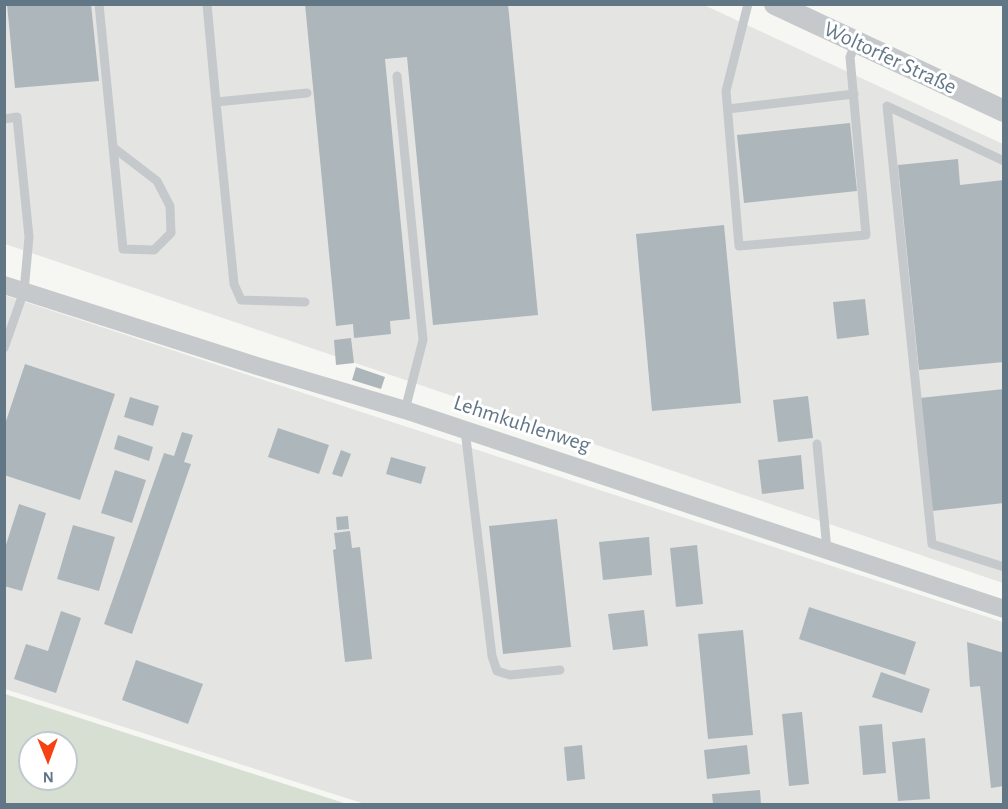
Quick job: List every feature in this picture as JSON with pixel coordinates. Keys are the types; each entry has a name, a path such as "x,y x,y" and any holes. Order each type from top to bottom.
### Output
{"street":[{"name":"Woltorfer Straße","path":"776,4 1004,111"},
{"name":"Lehmkuhlenweg","path":"4,285 257,366 405,410 1004,609"}],"lane":[{"path":"99,4 123,249 154,250 171,233 170,206 158,181 114,148"},
{"path":"207,4 234,284 241,300 305,302"},
{"path":"748,4 726,91 739,246 866,235 850,57 856,42"},
{"path":"397,76 423,340 405,410"},
{"path":"216,102 307,93"},
{"path":"728,109 854,94"},
{"path":"1004,161 887,106 932,544 1004,567"},
{"path":"4,119 16,117 29,237 24,291 4,348"},
{"path":"465,430 492,656 497,671 510,675 560,670"},
{"path":"817,444 827,550"}],"shaded area":[{"path":"5,5 704,5 1003,144 1003,583 5,244"},
{"path":"4,295 1003,622 1003,804 365,804 5,689"},
{"path":"5,694 347,804 5,804"}],"building":[{"path":"7,4 91,4 99,81 15,88"},
{"path":"305,4 508,4 538,315 433,325 407,57 385,59 410,319 390,321 391,334 354,338 353,324 336,326"},
{"path":"850,123 857,191 744,203 737,135"},
{"path":"958,159 960,185 1004,180 1004,362 919,370 898,165"},
{"path":"724,225 741,403 652,411 636,234"},
{"path":"865,299 869,335 837,339 833,302"},
{"path":"351,338 354,363 336,365 334,340"},
{"path":"25,364 115,394 80,500 4,475 4,427"},
{"path":"356,367 385,377 381,389 352,380"},
{"path":"1004,389 1004,503 932,511 920,398"},
{"path":"808,396 813,438 778,442 773,400"},
{"path":"130,397 159,406 153,426 124,417"},
{"path":"278,428 329,445 319,474 268,457"},
{"path":"182,432 193,435 184,462 191,464 132,634 104,624 164,453 174,456"},
{"path":"118,435 153,447 149,461 114,449"},
{"path":"341,450 351,454 342,477 332,474"},
{"path":"801,455 804,489 762,494 758,460"},
{"path":"391,457 426,467 421,484 386,474"},
{"path":"115,470 146,480 132,523 101,513"},
{"path":"19,504 46,513 22,591 4,586 4,551"},
{"path":"348,516 349,529 337,530 336,517"},
{"path":"557,519 571,647 503,654 489,526"},
{"path":"73,525 115,537 99,591 57,579"},
{"path":"350,531 352,548 360,547 372,659 345,662 333,550 336,549 334,533"},
{"path":"649,537 652,575 603,580 599,542"},
{"path":"697,545 703,604 676,607 670,548"},
{"path":"809,607 916,642 905,675 799,639"},
{"path":"644,610 648,646 613,650 608,614"},
{"path":"61,611 81,618 56,693 14,679 26,644 48,651"},
{"path":"743,630 753,735 708,739 698,634"},
{"path":"967,642 1004,653 1004,786 991,788 980,686 970,687"},
{"path":"136,660 203,684 188,724 122,700"},
{"path":"881,672 930,689 922,713 872,697"},
{"path":"802,712 809,784 789,786 782,714"},
{"path":"882,724 886,773 863,775 859,726"},
{"path":"925,738 930,799 898,801 892,742"},
{"path":"582,745 585,779 567,781 564,747"},
{"path":"747,745 750,774 707,779 704,750"},
{"path":"760,790 761,804 713,804 712,794"}]}
